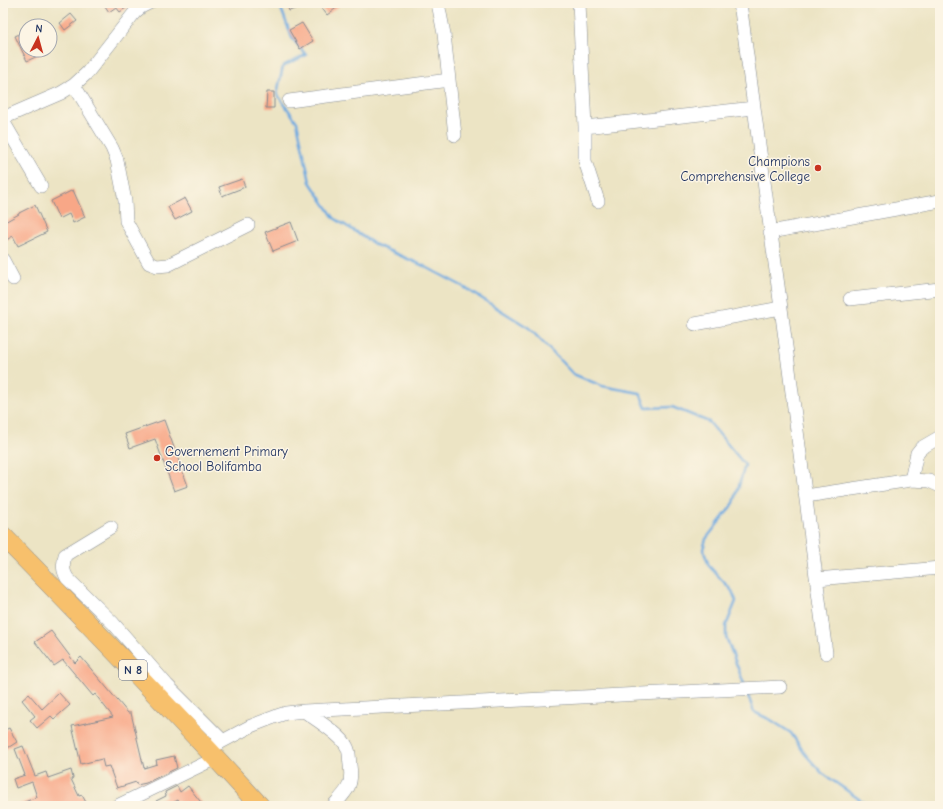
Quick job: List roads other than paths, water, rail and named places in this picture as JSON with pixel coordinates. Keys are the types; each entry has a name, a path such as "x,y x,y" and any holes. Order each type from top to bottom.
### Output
{"highway":[{"name":"N 8","path":"3,536 107,642 216,749 260,806"}],"street":[{"path":"3,118 61,93 74,85 87,73 135,12 149,3"},
{"path":"438,3 444,34 455,135"},
{"path":"579,3 585,127 585,161 598,201"},
{"path":"740,3 826,654"},
{"path":"289,101 449,80"},
{"path":"74,85 112,148 117,160 125,201 126,221 149,263 157,266 168,265 248,225"},
{"path":"585,127 754,108"},
{"path":"3,121 41,186"},
{"path":"770,232 940,201"},
{"path":"3,260 13,279"},
{"path":"850,300 940,289"},
{"path":"695,324 781,308"},
{"path":"911,480 917,453 921,448 940,437"},
{"path":"806,496 911,480 929,481 940,486"},
{"path":"111,527 65,555 63,564 67,578 113,623 167,685 216,749"},
{"path":"816,579 940,568"},
{"path":"117,806 216,749 252,726 286,713 780,687"},
{"path":"304,711 331,730 348,749 351,776 348,789 333,806"}],"waterway":[{"path":"279,3 292,38 306,55 283,66 277,94 297,122 310,182 334,218 376,245 424,266 462,286 529,328 573,374 602,386 640,393 646,408 672,407 709,422 745,465 734,503 706,539 703,549 709,566 732,591 736,601 726,626 726,637 744,684"},
{"path":"747,693 754,712 771,720 791,733 805,754 822,773 869,806"}],"place":[{"name":"Champions Comprehensive College","path":"818,168"},
{"name":"Governement Primary School Bolifamba","path":"157,458"}]}
